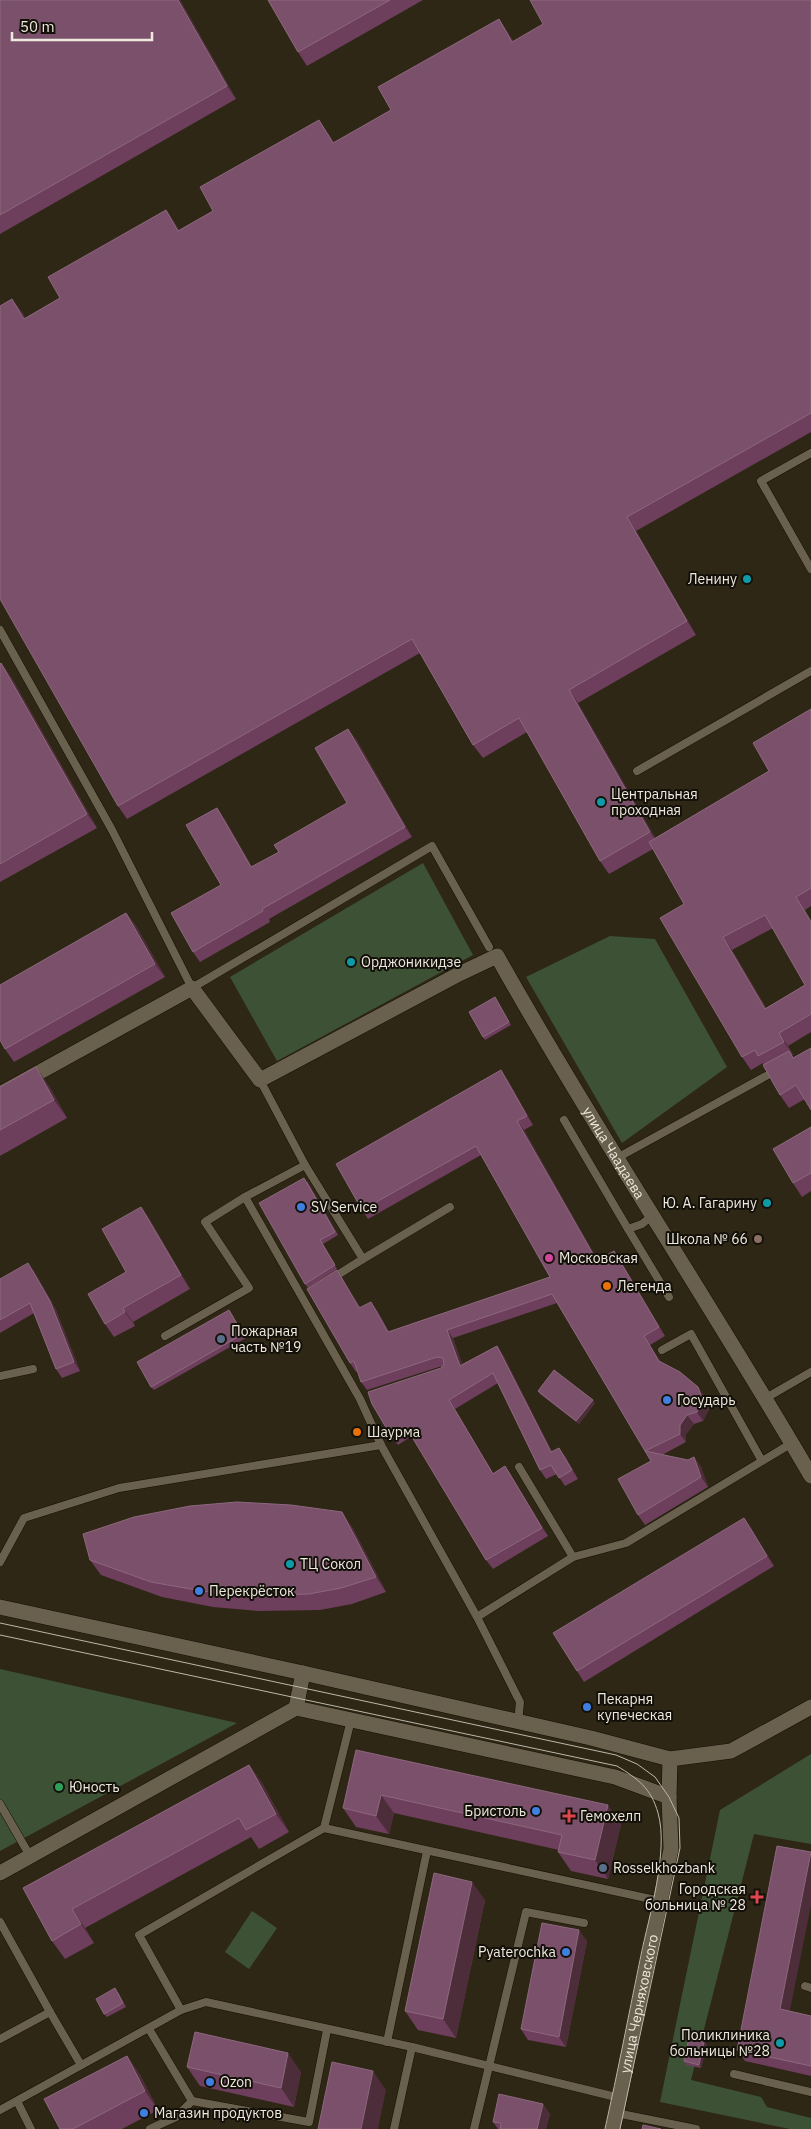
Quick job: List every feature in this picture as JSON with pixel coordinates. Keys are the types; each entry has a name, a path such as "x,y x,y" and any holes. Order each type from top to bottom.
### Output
{"street":[{"path":"0,1094 192,988 260,1080 459,974 493,951"},
{"name":"улица Чаадаева","path":"493,951 617,1158 766,1398 811,1476"},
{"path":"0,1607 592,1738 670,1759 732,1751 811,1707"},
{"path":"296,1708 303,1673"},
{"path":"0,1873 296,1708 615,1777 669,1797"},
{"name":"улица Черняховского","path":"613,2129 671,1849 670,1759"}],"lane":[{"path":"811,453 761,482 811,569"},
{"path":"0,630 112,830 192,988 432,846 493,951"},
{"path":"637,771 811,671"},
{"path":"617,1158 785,1066"},
{"path":"260,1080 305,1165 363,1259"},
{"path":"564,1120 670,1297"},
{"path":"165,1336 249,1288 205,1222 245,1197 305,1165"},
{"path":"245,1197 302,1298 363,1398 381,1445 477,1617 520,1702 518,1723"},
{"path":"325,1283 450,1207"},
{"path":"628,1229 642,1224 652,1214"},
{"path":"302,1298 310,1292"},
{"path":"662,1350 691,1334 762,1461"},
{"path":"0,1376 33,1369"},
{"path":"766,1398 811,1372"},
{"path":"477,1617 573,1557 626,1544 792,1443"},
{"path":"0,1562 24,1518 119,1488 381,1445"},
{"path":"519,1467 573,1557"},
{"path":"324,1828 351,1720"},
{"path":"0,1804 30,1856"},
{"path":"181,2010 138,1935 324,1828 660,1901"},
{"path":"387,2042 427,1851"},
{"path":"474,2129 526,1912 584,1923"},
{"path":"1,1925 81,2065"},
{"path":"0,2110 181,2010 206,2002 412,2047 620,2098"},
{"path":"0,2039 50,2012"},
{"path":"149,2029 192,2101 308,2125 328,2030"},
{"path":"394,2129 412,2047"},
{"path":"734,2074 811,2092"},
{"path":"17,2101 31,2129"},
{"path":"150,2129 176,2117 192,2101"},
{"path":"616,2113 696,2129"}],"green space":[{"path":"423,863 473,955 277,1061 230,977"},
{"path":"610,936 655,939 727,1067 622,1143 526,977"},
{"name":"Юность","path":"0,1669 237,1723 0,1851"},
{"path":"811,1754 811,1844 754,1834 691,2080 761,2097 767,2107 811,2118 811,2129 790,2129 660,2102 720,1810"},
{"path":"252,1911 277,1928 249,1969 225,1952"}],"building":[{"path":"0,0 178,0 227,86 0,215"},
{"path":"268,0 390,0 298,52"},
{"path":"530,0 811,0 811,413 627,517 687,621 569,690 650,832 600,861 519,718 473,745 412,639 118,806 0,599 0,306 12,299 24,319 60,298 48,277 166,210 178,231 213,211 200,187 319,120 333,143 391,110 378,87 499,19 512,42 543,24"},
{"path":"0,664 87,814 0,864"},
{"path":"811,709 811,888 796,897 811,922 811,1014 779,1033 784,1042 758,1056 755,1050 742,1057 660,918 684,904 649,842 769,771 753,743","holes":["765,915 805,985 765,1009 723,937"]},
{"path":"348,729 405,827 262,909 263,911 193,952 171,913 221,885 186,825 217,808 251,867 279,852 274,845 347,803 315,748"},
{"path":"126,913 155,964 5,1049 0,1040 0,985"},
{"path":"495,997 509,1022 483,1037 469,1012"},
{"path":"811,1048 811,1110 796,1085 780,1095 763,1065 789,1051 793,1058"},
{"path":"36,1067 54,1100 0,1130 0,1087"},
{"path":"501,1070 527,1116 517,1121 597,1261 614,1251 659,1327 644,1336 659,1361 680,1372 698,1387 703,1401 697,1412 687,1415 680,1425 680,1434 645,1451 552,1294 447,1330 460,1366 497,1346 551,1452 559,1448 572,1470 559,1478 551,1465 540,1470 493,1373 449,1400 493,1474 505,1466 542,1528 486,1560 406,1427 391,1436 372,1404 368,1392 441,1368 444,1364 443,1358 437,1357 361,1382 354,1361 350,1363 307,1289 337,1270 359,1308 371,1302 388,1332 550,1277 476,1146 362,1210 336,1164"},
{"path":"811,1127 811,1173 793,1183 773,1149"},
{"path":"304,1178 335,1232 320,1240 335,1265 305,1284 259,1203"},
{"path":"141,1207 181,1275 123,1308 125,1312 105,1324 88,1294 126,1272 102,1229"},
{"path":"28,1263 50,1301 74,1362 56,1369 30,1303 0,1320 0,1279"},
{"path":"229,1310 243,1334 151,1387 137,1362"},
{"path":"554,1370 593,1400 576,1421 538,1391"},
{"path":"645,1451 688,1460 694,1457 701,1477 638,1515 618,1479 651,1461"},
{"path":"237,1502 291,1505 342,1512 376,1577 341,1588 309,1594 248,1596 202,1591 151,1582 90,1560 83,1534 134,1517 190,1506"},
{"path":"744,1518 767,1556 577,1671 553,1633"},
{"path":"356,1750 608,1805 595,1860 558,1852 562,1835 381,1795 376,1816 343,1808"},
{"path":"249,1765 276,1814 246,1830 239,1818 72,1909 81,1924 52,1941 23,1888"},
{"path":"777,1846 811,1852 780,2009 811,2016 811,2066 737,2050"},
{"path":"434,1873 472,1882 443,2019 405,2011"},
{"path":"542,1923 579,1930 559,2037 521,2029"},
{"path":"115,1988 123,2003 104,2014 96,1999"},
{"path":"195,2032 288,2053 281,2088 187,2067"},
{"path":"689,2038 704,2042 699,2065 684,2061"},
{"path":"127,2056 145,2091 73,2129 60,2129 44,2099"},
{"path":"332,2062 373,2071 361,2129 318,2129"},
{"path":"499,2094 543,2104 537,2129 500,2129 501,2123 493,2122"},
{"path":"643,2125 661,2129 642,2129"}],"tram line":[{"path":"0,1623 616,1755 637,1764 655,1777 669,1797 679,1818 680,1848 620,2129"},
{"path":"0,1635 617,1766 631,1775 643,1785 652,1797 658,1813 661,1828 660,1864 605,2129"}],"place":[{"name":"Ленину","path":"747,579"},
{"name":"Центральная проходная","path":"601,802"},
{"name":"Орджоникидзе","path":"351,962"},
{"name":"Ю. А. Гагарину","path":"767,1203"},
{"name":"SV Service","path":"301,1207"},
{"name":"Школа № 66","path":"758,1239"},
{"name":"Московская","path":"549,1258"},
{"name":"Легенда","path":"607,1286"},
{"name":"Пожарная часть №19","path":"221,1339"},
{"name":"Государь","path":"667,1400"},
{"name":"Шаурма","path":"357,1432"},
{"name":"ТЦ Сокол","path":"290,1564"},
{"name":"Перекрёсток","path":"199,1591"},
{"name":"Пекарня купеческая","path":"587,1707"},
{"name":"Юность","path":"59,1787"},
{"name":"Бристоль","path":"536,1811"},
{"name":"Гемохелп","path":"569,1816"},
{"name":"Rosselkhozbank","path":"603,1868"},
{"name":"Городская больница № 28","path":"757,1897"},
{"name":"Pyaterochka","path":"566,1952"},
{"name":"Поликлиника больницы №28","path":"780,2043"},
{"name":"Ozon","path":"210,2082"},
{"name":"Магазин продуктов","path":"144,2113"}]}
